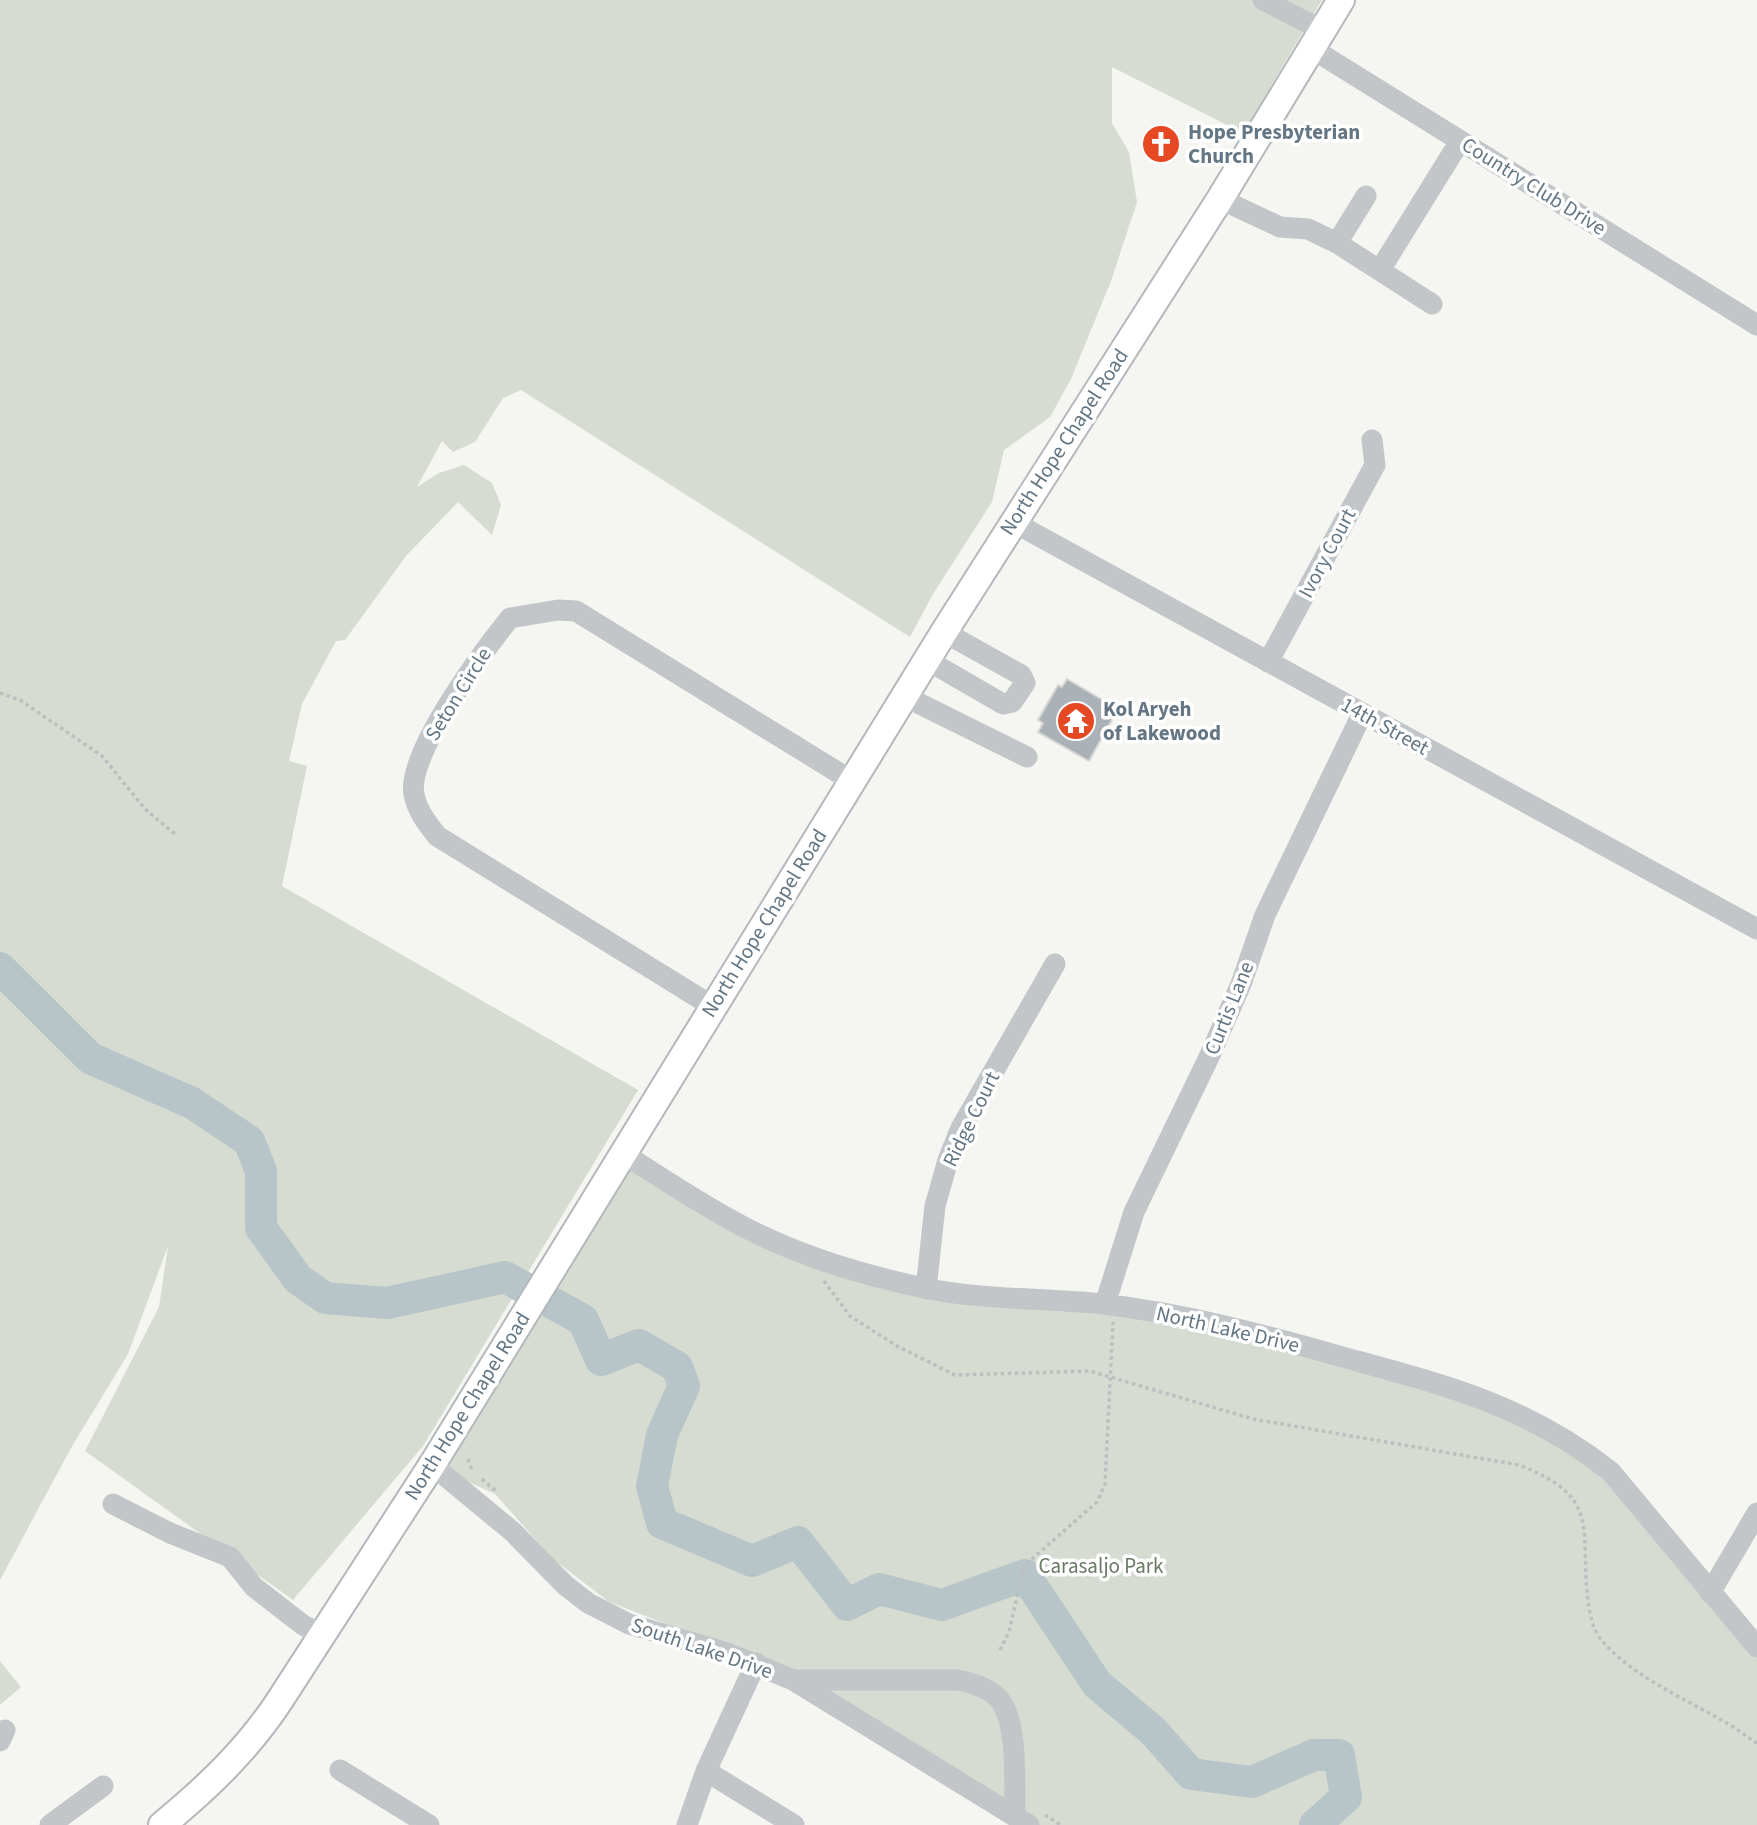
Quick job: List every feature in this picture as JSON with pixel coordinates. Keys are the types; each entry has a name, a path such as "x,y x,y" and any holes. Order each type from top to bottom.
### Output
{"main road":[{"name":"North Hope Chapel Road","path":"162,1825 200,1794 259,1733 432,1465 904,696 1220,199 1341,0"}],"street":[{"name":"Country Club Drive","path":"1264,0 1461,141 1757,324"},
{"path":"1380,270 1461,141"},
{"path":"1338,243 1366,196"},
{"path":"1220,199 1280,228 1308,229 1338,243 1432,303"},
{"name":"Ivory Court","path":"1268,662 1374,466 1372,440"},
{"name":"14th Street","path":"1013,522 1362,714 1754,920"},
{"name":"Seton Circle","path":"712,1006 446,841 422,818 414,794 418,758 481,654 510,618 546,611 576,611 852,781"},
{"path":"927,660 1003,704 1012,702 1025,683 1021,675 944,632"},
{"path":"904,696 1027,757"},
{"name":"Curtis Lane","path":"1109,1305 1134,1212 1210,1055 1241,984 1265,915 1362,714"},
{"name":"Ridge Court","path":"926,1289 936,1206 948,1160 961,1128 1055,964"},
{"name":"North Lake Drive","path":"622,1153 744,1228 804,1254 926,1289 1109,1305 1192,1317 1454,1388 1530,1418 1587,1453 1611,1472 1757,1647"},
{"name":"South Lake Drive","path":"432,1465 513,1532 565,1585 588,1603 629,1625 756,1663 793,1680 1022,1821"},
{"path":"113,1504 170,1534 230,1557 254,1587 303,1625 322,1635"},
{"path":"1710,1593 1757,1513"},
{"path":"687,1825 706,1770 756,1663"},
{"path":"793,1680 958,1680 970,1682 997,1697 1010,1719 1022,1821"},
{"path":"340,1770 429,1825"},
{"path":"706,1770 794,1825"},
{"path":"50,1825 103,1786"}],"path":[{"path":"0,693 20,700 102,756 145,809 176,835"},
{"path":"804,1254 850,1316 940,1370 968,1376 1090,1371 1253,1419 1519,1465 1546,1476 1566,1489 1576,1501 1584,1528 1591,1620 1601,1640 1656,1685 1757,1743"},
{"path":"1000,1650 1009,1632 1024,1566 1097,1502 1105,1484 1110,1376 1109,1305"}],"green space":[{"path":"0,0 1322,0 1243,133 1112,67 1112,123 1129,152 1137,202 1111,281 1071,379 1050,417 1004,450 992,502 933,594 910,637 521,390 503,398 475,442 453,452 442,441 417,487 439,473 464,465 492,483 501,505 492,535 458,502 406,556 345,640 336,641 302,704 289,761 307,766 282,886 638,1090 423,1446 293,1600 85,1451 159,1307 168,1246 128,1354 71,1448 0,1580"},
{"name":"Carasaljo Park","path":"622,1153 843,1267 1105,1304 1454,1388 1587,1453 1757,1647 1757,1825 1029,1825 738,1645 682,1630 609,1602 552,1558 495,1494 432,1465"},
{"path":"0,1661 21,1687 0,1705"}],"building":[{"name":"Kol Aryeh of Lakewood","path":"1067,679 1118,709 1089,761 1038,732 1043,723 1038,720 1058,685 1062,687"}],"waterway":[{"path":"0,968 90,1058 192,1103 249,1141 261,1171 261,1228 298,1279 325,1298 387,1303 505,1277 583,1320 601,1360 639,1345 677,1367 684,1386 662,1435 652,1486 662,1523 752,1561 798,1542 847,1605 879,1589 942,1605 1025,1575 1097,1684 1153,1731 1191,1774 1252,1782 1314,1755 1339,1755 1346,1797 1315,1825"}],"place":[{"name":"Hope Presbyterian Church","path":"1161,144"},
{"name":"Kol Aryeh of Lakewood","path":"1076,721"}]}
